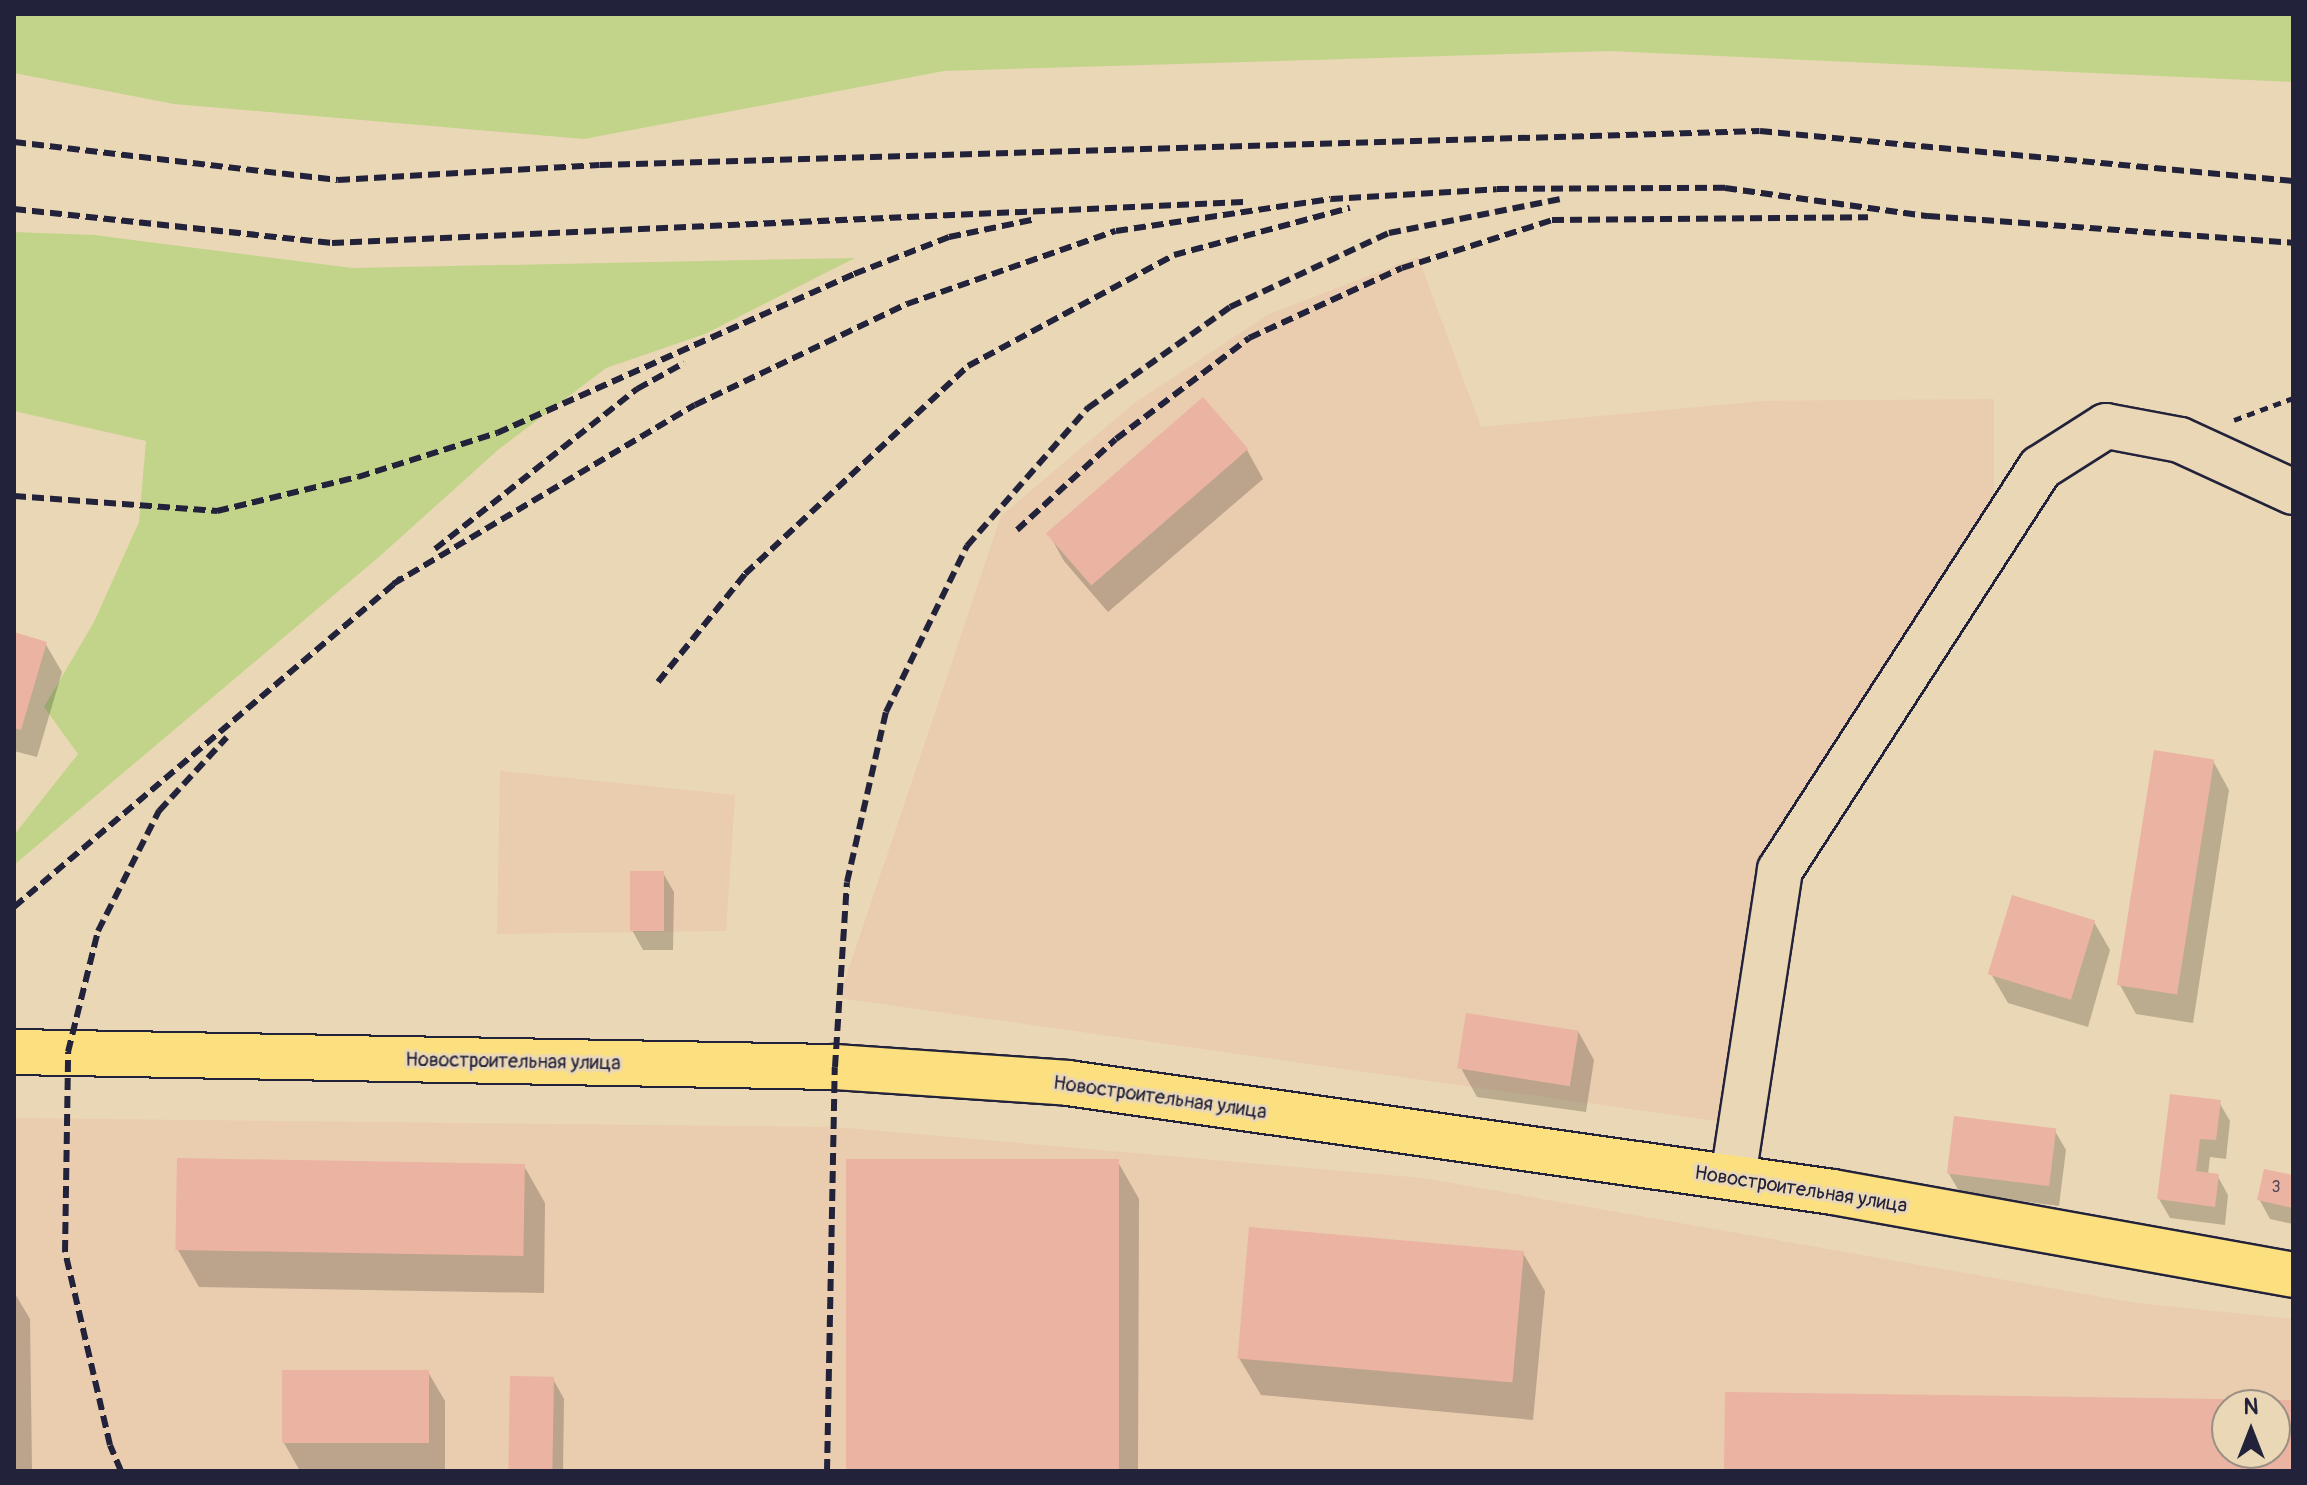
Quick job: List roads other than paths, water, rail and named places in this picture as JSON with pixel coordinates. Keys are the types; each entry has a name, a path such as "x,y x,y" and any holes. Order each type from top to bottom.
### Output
{"main road":[{"name":"Новостроительная улица","path":"14,1052 835,1067 1053,1082 1733,1177 2293,1275"}],"lane":[{"path":"1733,1177 1780,870 2040,468 2106,426 2180,440 2293,492"}],"railway":[{"path":"14,142 338,180 600,165 1760,131 2293,181"},
{"path":"393,584 695,405 907,304 1116,231 1331,199 1497,189 1725,188 1928,216 2293,243"},
{"path":"827,1471 835,1067 847,882 886,712 967,546 1088,408 1230,307 1389,233 1566,198"},
{"path":"14,209 332,243 1243,202"},
{"path":"658,682 745,574 968,366 1174,255 1350,208"},
{"path":"1017,530 1116,439 1249,338 1402,268 1552,220 1868,217"},
{"path":"14,496 217,511 358,477 497,433 854,274 949,237 1036,219"},
{"path":"435,549 637,389 684,363"},
{"path":"14,907 401,578"},
{"path":"121,1471 110,1445 65,1252 68,1052 98,931 159,811 227,737"}]}
